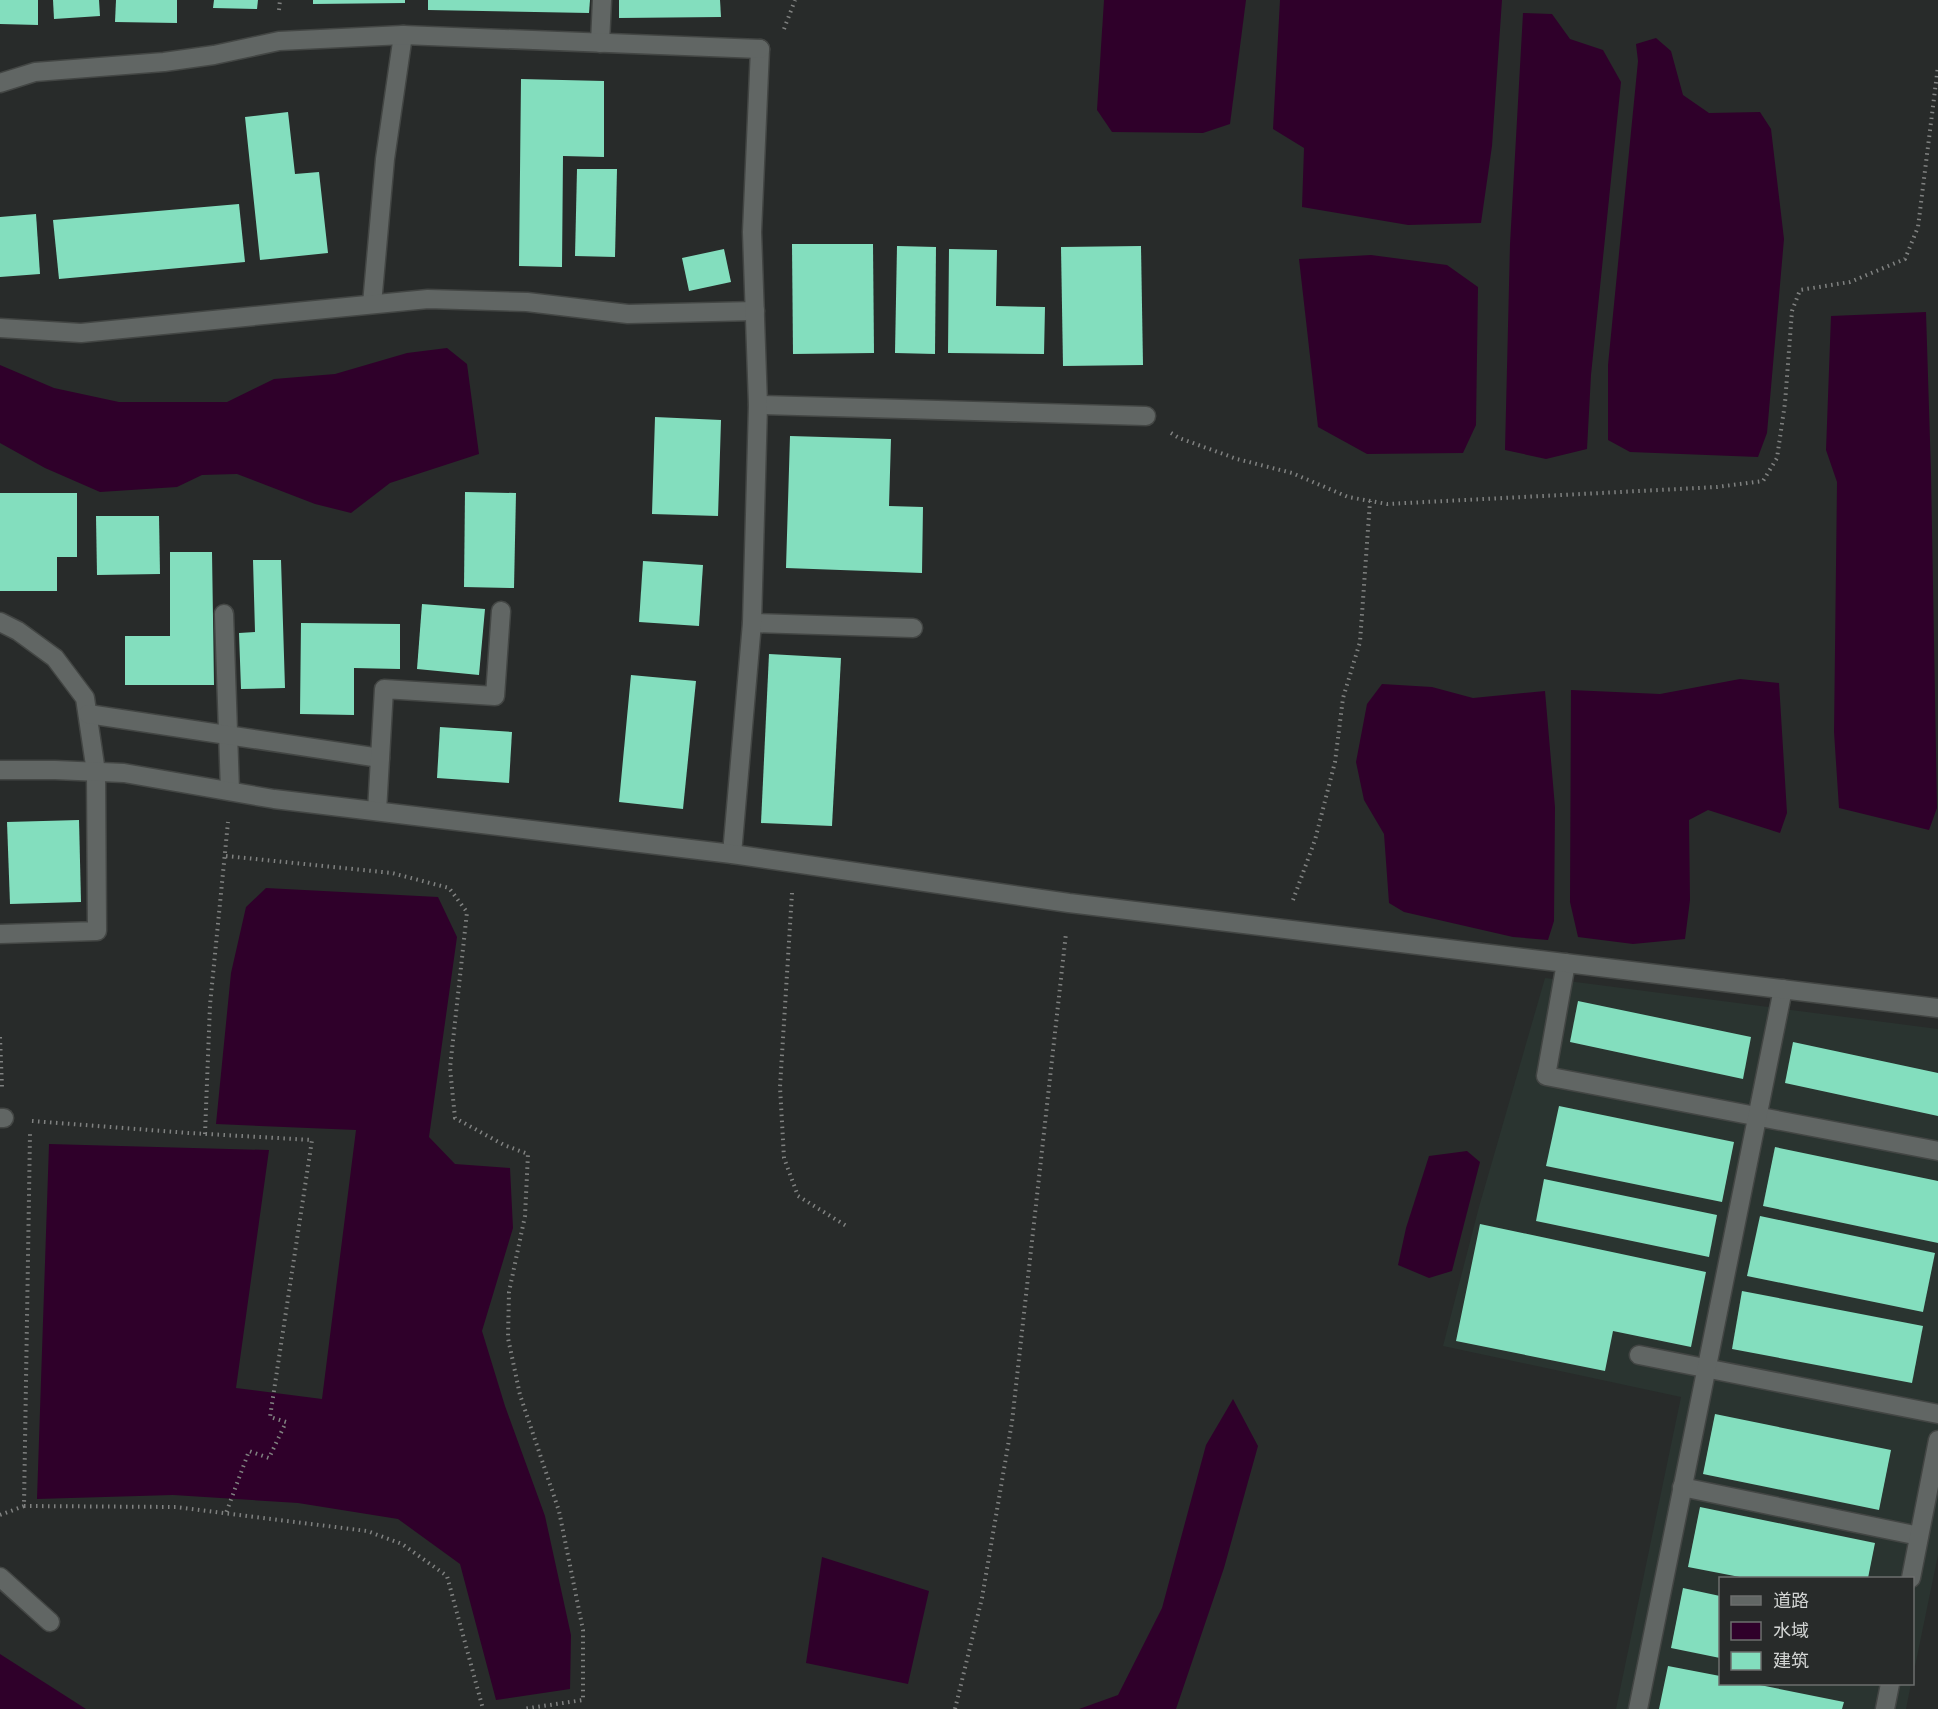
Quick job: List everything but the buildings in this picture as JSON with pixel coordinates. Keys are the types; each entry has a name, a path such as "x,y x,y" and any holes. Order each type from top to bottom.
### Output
{"street":[{"path":"600,43 602,0"},
{"path":"372,304 385,159 403,35"},
{"path":"0,83 35,72 164,62 214,55 279,40 403,35 760,48 752,232 758,405 752,623 732,854"},
{"path":"0,328 81,333 439,299 527,302 628,314 755,311"},
{"path":"758,405 1146,416"},
{"path":"377,811 384,689 495,696 501,611"},
{"path":"224,614 230,791"},
{"path":"0,622 18,631 55,658 85,698 96,772 97,931 0,934"},
{"path":"752,623 913,628"},
{"path":"88,714 380,758"},
{"path":"0,771 124,773 274,799 732,854 1070,903 1938,1008"},
{"path":"1566,963 1546,1076 1938,1151"},
{"path":"1638,1709 1783,989"},
{"path":"1639,1355 1938,1414"},
{"path":"1911,1577 1938,1440"},
{"path":"1682,1487 1919,1536"},
{"path":"0,1577 50,1622"},
{"path":"1885,1709 1890,1685"}],"path":[{"path":"1146,416 1179,438 1237,459 1292,472 1348,497 1387,504 1717,487 1763,481 1777,458 1785,403 1792,311 1800,290 1850,282 1905,259 1918,227 1938,66"},
{"path":"1282,928 1315,840 1335,762 1343,698 1360,642 1370,501"},
{"path":"205,1134 210,1005 226,856 230,791"},
{"path":"226,856 392,873 449,888 467,912 450,1068 455,1118 504,1145 528,1154 525,1216 509,1292 508,1338 520,1395 559,1511 583,1630 583,1700 523,1709"},
{"path":"794,863 780,1087 784,1158 798,1196 848,1227"},
{"path":"954,1709 982,1598 1012,1422 1070,903"},
{"path":"0,1037 2,1118 312,1140 270,1417 286,1422 269,1458 249,1451 226,1513"},
{"path":"24,1506 31,1120"},
{"path":"0,1515 24,1506 176,1507 367,1531 402,1544 447,1576 483,1709"}],"shaded area":[{"path":"1545,978 1938,1029 1938,1555 1914,1671 1914,1577 1719,1577 1719,1685 1911,1685 1906,1709 1616,1709 1681,1397 1443,1346 1479,1207"}],"water":[{"path":"1104,0 1246,0 1230,124 1203,133 1112,132 1097,110"},
{"path":"1280,0 1502,0 1492,146 1481,223 1408,225 1302,207 1304,148 1273,129"},
{"path":"1523,13 1552,14 1570,39 1603,50 1621,82 1591,375 1587,449 1546,459 1505,450 1510,244"},
{"path":"1656,38 1671,51 1683,95 1709,113 1760,112 1771,129 1784,239 1767,433 1758,457 1630,452 1608,440 1608,365 1638,61 1636,44"},
{"path":"1371,255 1447,265 1478,287 1476,425 1463,453 1367,454 1318,427 1299,259"},
{"path":"1926,312 1937,808 1929,830 1839,808 1834,732 1837,482 1826,450 1831,316"},
{"path":"447,348 467,364 479,454 390,483 351,513 315,504 237,474 202,475 177,487 100,492 45,468 0,443 0,365 54,388 119,402 227,402 274,379 335,374 407,353"},
{"path":"1740,679 1779,683 1787,813 1780,833 1708,810 1689,820 1690,900 1685,939 1633,944 1578,937 1570,902 1571,690 1660,694"},
{"path":"1382,684 1432,687 1473,698 1545,691 1555,807 1554,921 1548,940 1513,937 1404,912 1389,903 1384,834 1364,800 1356,762 1367,704"},
{"path":"266,888 438,897 457,937 429,1137 455,1164 510,1168 513,1228 482,1331 505,1406 545,1516 571,1635 570,1689 496,1700 460,1564 398,1519 298,1503 173,1495 37,1499 49,1144 269,1150 236,1388 322,1399 356,1130 216,1124 231,973 246,907"},
{"path":"1467,1151 1480,1162 1452,1271 1429,1278 1398,1265 1406,1228 1429,1156"},
{"path":"1233,1399 1258,1446 1224,1568 1176,1709 1079,1709 1118,1695 1162,1608 1206,1445"},
{"path":"822,1557 929,1591 908,1684 806,1663"},
{"path":"0,1654 86,1709 0,1709"}]}
